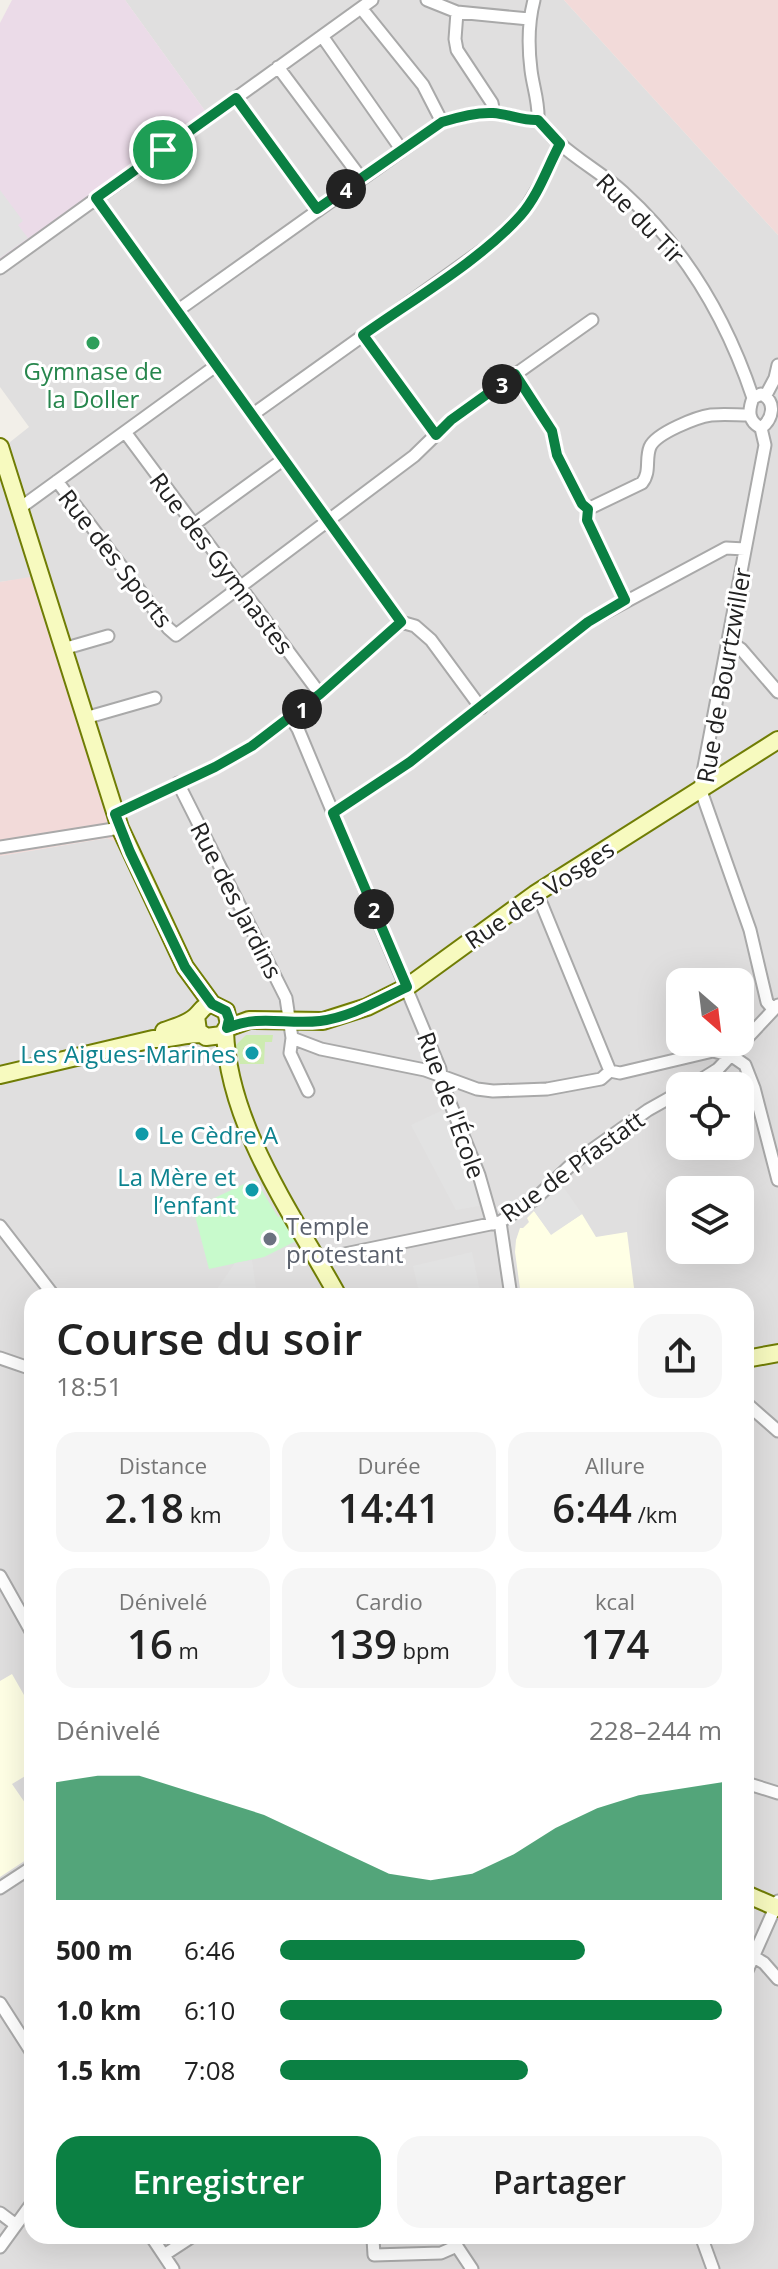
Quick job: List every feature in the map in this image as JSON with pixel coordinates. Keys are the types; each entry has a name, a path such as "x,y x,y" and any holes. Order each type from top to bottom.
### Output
{"main road":[{"path":"0,447 118,821 207,1010 229,1019 226,1030 228,1063 250,1134 263,1164 334,1288"},
{"name":"Rue des Vosges","path":"0,1075 153,1039 187,1034 217,1037 249,1020 323,1021 344,1015 407,987 535,894 778,740"},
{"path":"207,1010 196,1026 215,1044 228,1063"},
{"name":"Rue des Vosges","path":"153,1039 207,1010 277,1012 291,1020"},
{"path":"754,1358 778,1353"},
{"path":"754,1897 777,1906"}],"street":[{"path":"0,268 372,0"},
{"path":"427,0 457,12 529,19"},
{"path":"177,311 442,122 463,115 494,113 538,120 539,105 531,72 529,19 534,0"},
{"path":"361,8 423,85 442,122"},
{"path":"457,12 457,50 492,103 494,113"},
{"path":"322,36 401,149"},
{"path":"278,67 361,178"},
{"path":"236,98 317,209"},
{"name":"Rue du Tir","path":"538,120 560,144 622,191 687,263 730,336 753,398"},
{"path":"252,415 494,242 523,213 560,144"},
{"path":"96,198 401,622 415,626 431,640 481,708"},
{"path":"239,588 414,456 451,420 592,320"},
{"path":"363,335 436,435"},
{"path":"20,508 217,365"},
{"path":"766,395 778,365"},
{"path":"515,374 552,431 557,455 582,504 588,509"},
{"path":"766,395 772,404 771,413 767,424 761,428 753,424 749,415 753,398 766,395"},
{"path":"588,509 642,483 647,477 650,447 674,429 710,415 749,415"},
{"name":"Rue de Bourtzwiller","path":"761,428 765,445 700,788 750,930 767,1002 775,1007"},
{"name":"Rue des Gymnastes","path":"125,432 320,694"},
{"path":"193,525 284,459"},
{"name":"Rue des Sports","path":"57,481 176,635 239,588"},
{"path":"588,509 587,520 625,600"},
{"path":"333,813 410,762 588,622 726,548 745,549"},
{"path":"0,847 118,821 178,783 215,767 291,718 401,622"},
{"path":"63,649 108,636"},
{"path":"729,641 741,649 778,692"},
{"path":"85,718 155,698"},
{"name":"Rue de l'École","path":"291,718 407,987 496,1223 509,1288"},
{"name":"Rue des Jardins","path":"178,783 286,998 291,1020 290,1053 308,1091"},
{"path":"535,894 610,1071"},
{"path":"754,1031 775,1007"},
{"path":"292,1038 321,1049 425,1070 477,1089 493,1091 547,1089 601,1079 610,1071"},
{"path":"610,1071 620,1073 692,1056"},
{"path":"714,1072 732,1056 745,1065 778,1180"},
{"name":"Rue de Pfastatt","path":"320,1264 335,1256 496,1223 535,1199 572,1164 666,1100"},
{"path":"0,1226 48,1288"},
{"path":"0,1358 24,1366"},
{"path":"754,1410 778,1431"},
{"path":"0,1576 24,1619"},
{"path":"754,1786 778,1793"},
{"path":"0,1888 24,1872"},
{"path":"777,1906 754,1957 778,1979"},
{"path":"0,2003 24,2040"},
{"path":"0,2213 16,2225"},
{"path":"0,2247 24,2214"},
{"path":"156,2244 173,2269"},
{"path":"164,2255 181,2244"},
{"path":"373,2244 374,2255 441,2253 450,2244"},
{"path":"455,2244 472,2269"},
{"path":"704,2244 713,2269"}],"shaded area":[{"path":"12,0 125,0 208,115 0,264 0,23"},
{"path":"125,0 564,0 778,235 778,2269 0,2269 0,856 107,838 119,841 105,809 30,578 0,582 0,450 29,427 0,387 0,264 208,115"},
{"path":"564,0 778,0 778,235"},
{"path":"0,190 23,221 18,225 28,238 0,258"},
{"path":"30,577 105,809 119,843 107,838 0,856 0,582"},
{"path":"445,1109 473,1177 479,1206 456,1210 411,1125"},
{"path":"562,1185 582,1214 551,1235 534,1211"},
{"path":"534,1211 551,1234 582,1214 596,1237 627,1232 634,1288 520,1288 516,1240 520,1228 529,1222 527,1218"},
{"path":"472,1252 479,1288 418,1288 413,1266"},
{"path":"252,1260 256,1288 218,1288 235,1263"},
{"path":"12,1674 24,1695 24,1777 12,1784 24,1801 24,1861 0,1877 0,1681"}],"green space":[{"path":"246,1035 273,1035 272,1042 265,1042 264,1064 240,1064 236,1045"},
{"path":"255,1179 278,1217 285,1214 298,1235 296,1241 264,1257 209,1269 193,1208"}],"place":[{"name":"Gymnase de la Doller","path":"93,343"},
{"name":"Les Aigues-Marines","path":"252,1053"},
{"name":"Le Cèdre A","path":"142,1134"},
{"name":"La Mère et l’enfant","path":"252,1190"},
{"name":"Temple protestant","path":"270,1239"}],"route":[{"path":"236,98 317,209 442,122 463,115 494,113 538,120 560,144 523,213 494,242 363,335 436,435 451,420 515,374 552,431 557,455 582,504 588,509 587,520 625,600 588,622 410,762 344,809 333,813 407,987 367,1007 323,1021 249,1020 227,1028 229,1019 226,1011 212,1004 185,967 115,814 252,746 320,694 401,622 96,198 163,150 236,98"}]}
